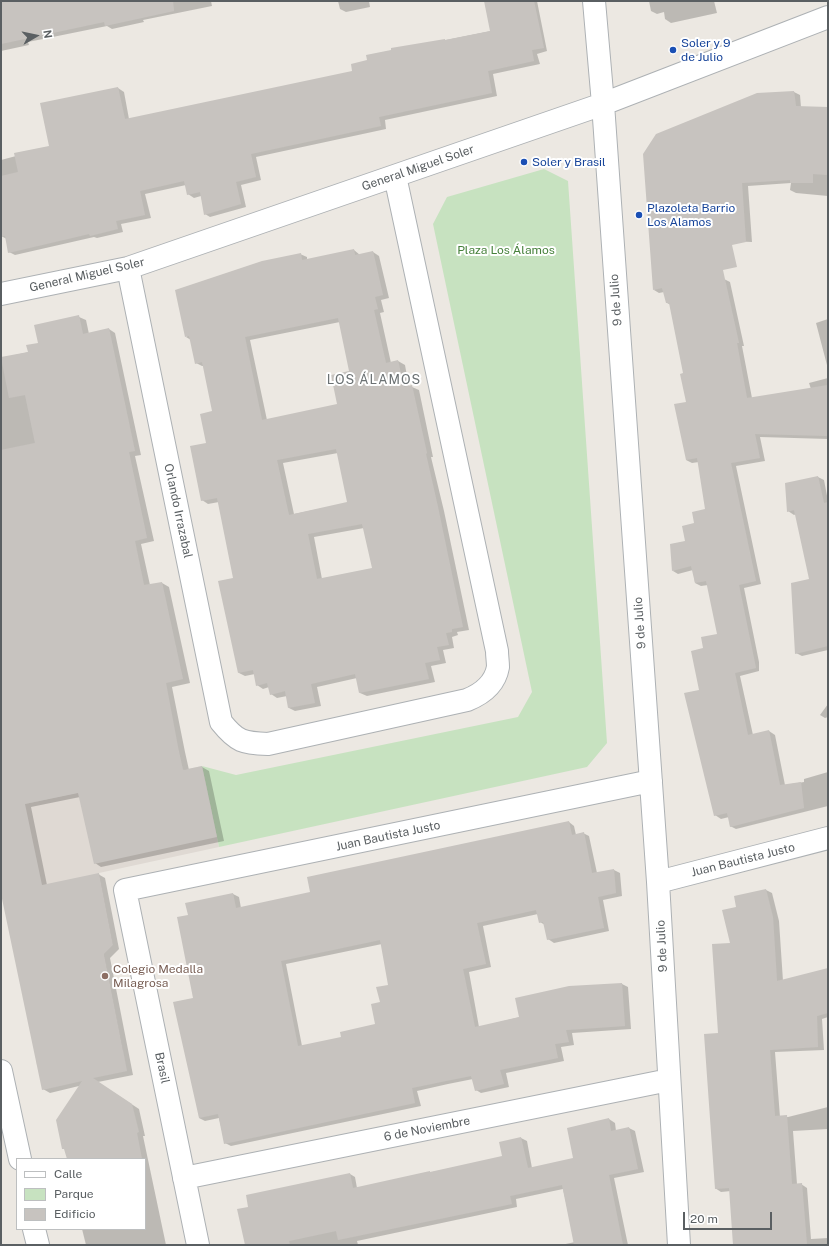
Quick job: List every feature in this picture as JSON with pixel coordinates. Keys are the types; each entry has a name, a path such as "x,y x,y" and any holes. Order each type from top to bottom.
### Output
{"street":[{"name":"9 de Julio","path":"594,1 603,104 658,882 679,1245"},
{"name":"General Miguel Soler","path":"1,294 128,268 603,104 828,17"},
{"name":"Orlando Irrazabal","path":"128,268 221,722 230,733 245,742 268,744 467,700 480,693 493,681 498,667 497,651 395,176"},
{"name":"Juan Bautista Justo","path":"125,890 651,781"},
{"name":"Juan Bautista Justo","path":"658,882 828,838"},
{"name":"Brasil","path":"125,890 198,1245"},
{"path":"1,1071 20,1158"},
{"name":"6 de Noviembre","path":"184,1178 669,1080"},
{"path":"34,1230 38,1245"}],"shaded area":[{"path":"202,766 219,847 99,873 113,945 104,954 123,1051 37,1066 1,809"}],"green space":[{"name":"Plaza Los Álamos","path":"544,169 568,181 607,743 587,767 219,847 202,766 236,775 518,717 532,692 433,224 447,197"}],"building":[{"path":"1,1 173,1 174,11 105,26 104,22 1,44"},
{"path":"484,1 534,1 544,48 532,50 534,61 488,71 492,93 379,117 381,126 251,154 256,177 236,182 241,204 204,215 200,192 187,195 184,181 140,191 145,215 116,221 118,229 90,236 89,234 8,253 5,236 1,237 1,176 18,172 14,153 49,146 40,103 118,87 125,119 352,71 351,64 367,60 366,55 391,50 391,48 445,40 490,31"},
{"path":"794,91 796,106 828,107 828,175 813,174 813,183 790,183 790,180 742,183 746,242 732,245 737,267 723,270 739,343 737,343 747,398 828,385 828,436 755,434 760,458 731,463 756,581 739,585 756,668 735,673 748,735 769,730 780,785 801,782 804,808 730,827 727,813 714,816 684,693 699,690 691,651 703,648 701,637 717,634 706,581 695,583 691,566 672,571 670,544 685,541 682,526 694,523 692,512 705,509 697,458 686,460 674,404 686,402 680,374 683,373 669,303 666,303 662,288 653,290 643,154 656,134 757,93"},
{"path":"354,249 355,255 373,251 383,295 375,297 378,309 374,310 386,363 398,360 404,387 412,385 463,627 452,629 452,632 446,633 449,645 437,647 440,660 425,663 429,679 359,693 355,674 311,684 315,703 288,708 285,691 270,695 267,683 256,686 253,670 238,673 218,581 233,578 217,498 201,501 190,446 206,443 200,414 212,411 202,362 195,364 189,336 185,337 175,290 262,261 301,253 302,260","holes":["338,318 349,371 331,375 337,404 262,420 245,337","336,449 347,502 289,515 277,460","362,524 372,568 317,579 308,534"]},
{"path":"79,315 83,334 109,328 135,451 129,452 147,538 135,541 144,585 162,582 183,679 166,683 178,747 183,770 202,766 217,837 94,864 78,793 25,804 42,885 99,873 113,945 104,954 127,1071 93,1078 132,1104 139,1132 137,1133 142,1158 67,1158 64,1149 62,1149 56,1120 82,1081 42,1090 1,894 1,450 35,443 25,395 9,398 1,357 28,352 26,345 38,343 34,325"},
{"path":"818,476 824,503 828,502 828,646 795,654 791,583 809,579 794,510 787,512 785,483"},
{"path":"569,821 572,835 584,832 592,873 614,869 616,893 598,897 604,928 547,940 543,922 539,923 536,910 477,923 486,964 463,969 475,1027 519,1017 515,998 569,986 622,983 625,1026 566,1030 569,1042 555,1044 558,1058 500,1070 504,1084 475,1091 471,1076 412,1088 415,1103 224,1144 218,1114 199,1118 173,1002 193,998 177,917 188,915 185,903 233,893 236,908 310,892 307,877","holes":["380,940 388,985 376,987 380,1002 371,1004 375,1024 340,1032 341,1037 298,1046 281,961"]},
{"path":"766,889 773,917 777,981 828,968 828,1013 817,1016 818,1047 770,1050 775,1116 787,1115 792,1184 802,1183 807,1245 733,1245 729,1188 715,1189 704,1034 718,1033 712,944 730,943 722,910 736,907 734,896"},
{"path":"609,1118 611,1131 629,1127 638,1169 609,1175 623,1245 574,1245 562,1185 510,1196 512,1204 338,1240 336,1231 289,1241 290,1245 245,1245 237,1209 248,1207 246,1195 350,1173 353,1188 430,1172 502,1156 499,1142 521,1137 528,1168 573,1158 567,1128"}],"place":[{"name":"Soler y 9 de Julio","path":"673,50"},
{"name":"Soler y Brasil","path":"524,162"},
{"name":"Plazoleta Barrio Los Alamos","path":"639,215"},
{"name":"Colegio Medalla Milagrosa","path":"105,976"}],"district":[{"name":"LOS ÁLAMOS","path":"374,380"}]}
